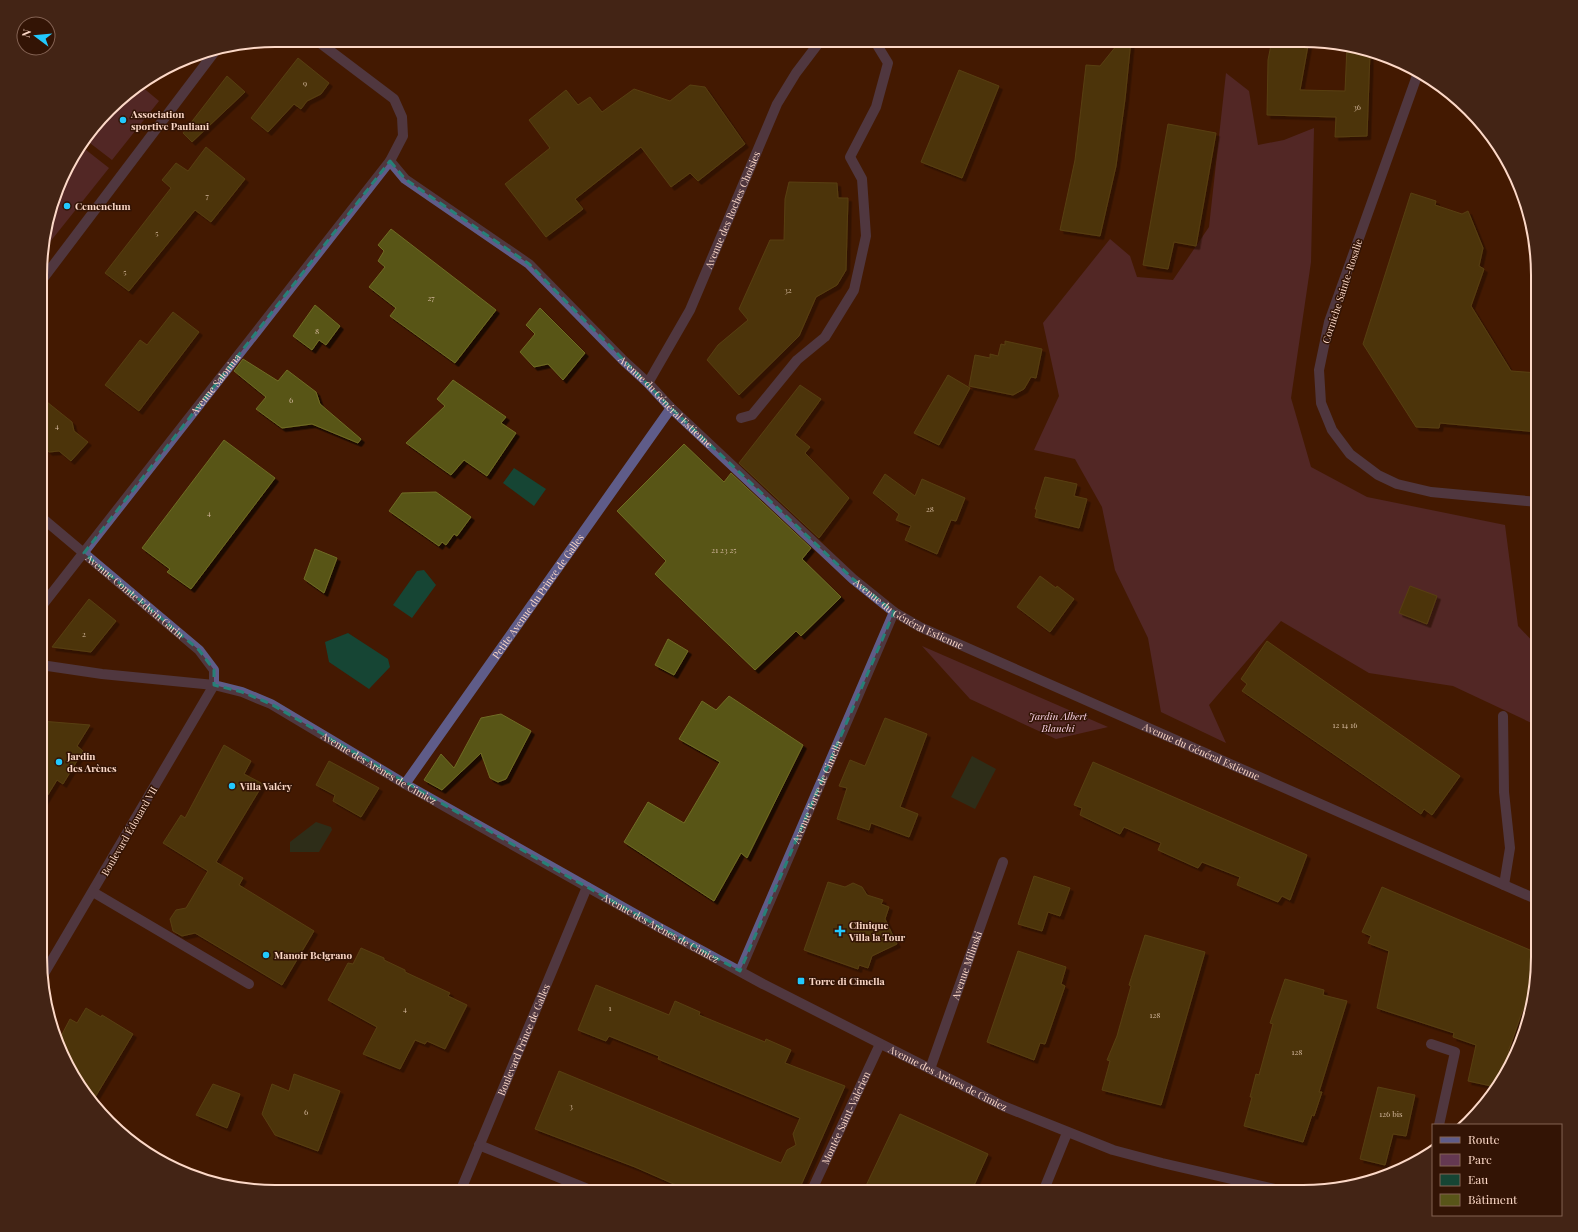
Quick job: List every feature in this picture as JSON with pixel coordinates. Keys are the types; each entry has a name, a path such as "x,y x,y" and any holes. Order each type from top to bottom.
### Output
{"street":[{"name":"Avenue Salonina","path":"47,599 390,161 403,136 402,117 394,99 325,47"},
{"name":"Avenue des Roches Choisies","path":"648,383 690,310 777,104 796,73 816,47"},
{"path":"741,418 752,415 797,360 825,337 854,290 866,236 862,178 850,157 876,107 888,63 878,47"},
{"path":"47,273 211,56"},
{"name":"Corniche Sainte-Rosalie","path":"1417,77 1329,322 1319,370 1321,403 1332,430 1350,454 1378,476 1397,484 1431,492 1531,501"},
{"name":"Avenue du Général Estienne","path":"390,161 404,179 528,264 624,361 648,383 671,408 852,579 894,612 927,630 1531,897"},
{"name":"Petite Avenue du Prince de Galles","path":"405,784 671,408"},
{"name":"Avenue Comte Edwin Garin","path":"47,521 199,650 214,670 214,685"},
{"name":"Avenue Torre de Cimella","path":"740,971 894,612"},
{"name":"Avenue des Arènes de Cimiez","path":"47,666 214,685 242,692 271,704 405,784 587,887 740,971 1003,1106 1067,1133 1113,1150 1258,1185"},
{"name":"Boulevard Édouard VII","path":"47,969 214,685"},
{"path":"1503,716 1504,792 1510,848 1504,885"},
{"name":"Avenue Milinski","path":"930,1069 1003,862"},
{"name":"Boulevard Prince de Galles","path":"463,1185 587,887"},
{"path":"93,892 249,984"},
{"name":"Montée Saint-Valérien","path":"813,1185 880,1044"},
{"path":"1431,1044 1455,1052 1439,1124"},
{"path":"1046,1185 1067,1133"},
{"path":"480,1145 578,1185"}],"highlighted area":[{"path":"390,161 405,179 529,264 671,408 853,579 894,612 740,971 567,876 271,704 242,692 214,685 214,670 199,650 84,553"}],"green space":[{"path":"1226,73 1249,91 1258,145 1284,140 1314,128 1311,262 1291,398 1311,467 1367,497 1505,525 1518,626 1531,640 1531,723 1453,686 1369,673 1281,621 1209,705 1226,743 1161,712 1148,638 1115,570 1102,507 1075,459 1034,450 1059,396 1043,323 1110,239 1130,256 1137,277 1173,280 1209,227"},
{"name":"Association sportive Pauliani","path":"144,88 159,101 112,160 89,142 103,125 125,103"},
{"name":"Cemenelum","path":"85,149 109,168 49,243 51,230 59,201 70,174"},
{"name":"Jardin Albert Blanchi","path":"922,646 1108,727 1056,739 970,699"}],"water":[{"path":"514,468 546,489 534,506 503,483"},
{"path":"424,570 436,585 412,618 393,605 417,571"},
{"path":"348,633 388,659 390,667 369,689 329,662 325,642"},
{"path":"972,756 996,769 975,809 951,797"},
{"path":"316,822 331,827 332,830 319,852 290,852 290,842"}],"building":[{"path":"1115,47 1130,47 1116,166 1100,236 1060,230 1075,160 1086,65 1100,66"},
{"path":"1271,47 1308,47 1300,90 1345,91 1347,51 1370,57 1367,136 1335,137 1336,117 1267,115 1268,60"},
{"path":"298,58 329,83 321,94 307,101 301,109 294,104 268,132 251,118"},
{"path":"959,70 999,86 962,178 921,162"},
{"path":"227,76 245,92 192,142 183,133"},
{"path":"690,85 705,87 745,144 698,181 690,173 671,187 641,147 575,199 583,209 546,237 505,184 550,148 529,120 566,90 578,105 590,97 602,112 634,89 670,101"},
{"path":"1168,124 1216,133 1196,246 1174,242 1168,269 1143,265"},
{"path":"206,147 245,179 211,222 195,210 129,291 105,273 171,188 162,180 176,163 188,171"},
{"path":"789,182 837,183 838,198 848,198 846,270 837,285 816,297 799,336 739,395 707,360 718,345 748,320 739,309 770,240 784,240 785,199"},
{"path":"1411,193 1436,201 1435,205 1462,214 1468,211 1483,248 1479,266 1484,269 1471,306 1511,371 1531,372 1531,431 1440,423 1439,428 1416,427 1363,344"},
{"path":"391,229 496,310 455,363 390,316 396,308 369,287 385,267 378,261 384,251 378,245"},
{"path":"315,305 340,326 326,345 319,340 312,350 293,336"},
{"path":"540,308 585,353 563,380 548,364 534,367 520,352 535,334 526,325"},
{"path":"173,312 199,332 139,411 105,385 140,340 147,345"},
{"path":"1005,341 1042,349 1036,378 1031,377 1024,389 1013,395 969,386 975,355 990,358 990,354 998,356 1001,344 1005,345"},
{"path":"243,359 278,381 287,370 316,392 320,404 361,439 358,443 312,424 282,428 256,409 266,397 234,371"},
{"path":"948,375 970,388 939,445 914,433"},
{"path":"453,380 506,417 501,423 516,433 487,476 464,460 451,475 406,443 445,406 437,399"},
{"path":"800,385 821,399 795,435 810,447 805,453 849,498 819,538 739,463"},
{"path":"47,402 72,422 74,431 88,442 71,461 59,451 49,452 47,450"},
{"path":"224,440 275,478 191,589 167,572 170,569 142,548"},
{"path":"684,444 724,482 731,473 811,548 802,559 841,597 801,636 796,631 755,670 655,574 666,561 617,511"},
{"path":"885,474 915,496 922,479 965,498 956,521 951,520 937,554 905,540 911,526 896,520 899,514 873,493"},
{"path":"1045,477 1077,484 1074,496 1087,499 1079,528 1035,517 1037,509 1035,509"},
{"path":"436,492 471,517 457,536 454,534 446,545 442,542 439,546 389,511 402,493"},
{"path":"315,549 337,558 324,593 304,579"},
{"path":"1040,576 1056,588 1057,586 1074,599 1050,632 1017,607"},
{"path":"1410,586 1437,596 1427,624 1399,613"},
{"path":"89,599 116,621 91,652 52,647"},
{"path":"668,639 688,651 674,675 655,665"},
{"path":"1267,641 1460,776 1432,815 1424,809 1421,814 1242,691 1247,684 1241,679"},
{"path":"729,696 803,745 747,858 741,853 714,901 624,842 648,802 684,823 720,762 679,739 702,701 716,710"},
{"path":"501,714 531,731 506,779 498,782 490,778 481,753 442,790 424,780 441,754 454,768 481,718"},
{"path":"885,718 927,734 900,807 918,814 909,837 871,823 869,830 837,819 847,788 839,786 850,760 865,766"},
{"name":"Jardin des Arènes","path":"47,721 90,725 77,746 83,751 63,784 57,780 47,796"},
{"path":"224,745 251,761 244,774 263,784 216,862 243,878 239,885 314,931 282,985 195,933 182,936 173,931 170,919 176,910 186,908 208,871 163,843 181,815 185,818"},
{"path":"329,761 379,788 361,817 333,801 335,795 316,785"},
{"path":"1093,762 1307,855 1290,900 1282,896 1278,902 1237,885 1240,877 1202,862 1198,868 1158,850 1161,843 1124,827 1120,834 1080,815 1082,808 1074,805"},
{"path":"1034,876 1070,888 1060,916 1048,912 1042,931 1018,924"},
{"path":"828,882 845,887 853,883 862,887 867,895 883,900 881,904 889,907 885,919 897,944 872,956 868,968 859,965 858,969 804,950"},
{"path":"1382,887 1531,950 1531,972 1525,1010 1523,1009 1508,1052 1510,1053 1508,1058 1491,1086 1468,1081 1476,1045 1453,1037 1454,1033 1377,1008 1389,951 1368,943 1371,936 1362,932"},
{"path":"1145,935 1205,952 1161,1105 1102,1090 1110,1061 1107,1060 1117,1036 1131,986 1129,985"},
{"path":"361,948 384,958 384,960 405,970 405,972 450,993 448,996 467,1005 445,1049 427,1041 425,1044 415,1040 400,1069 363,1054 377,1027 328,1000 348,963 353,964"},
{"path":"1018,951 1066,967 1061,984 1065,986 1045,1044 1040,1043 1034,1060 987,1042"},
{"path":"1285,979 1324,990 1323,995 1347,1001 1319,1092 1322,1092 1303,1142 1244,1126 1252,1097 1250,1097 1256,1074 1259,1075 1273,1024 1270,1023"},
{"path":"596,985 669,1015 675,1001 700,1012 699,1015 765,1042 766,1039 791,1050 785,1063 845,1086 801,1185 676,1185 635,1167 535,1129 559,1071 781,1163 787,1150 796,1145 793,1134 800,1118 658,1059 659,1056 609,1036 606,1041 578,1030"},
{"path":"86,1008 101,1017 102,1015 133,1034 95,1097 77,1071 61,1036 70,1019 77,1023"},
{"path":"294,1074 340,1091 318,1151 275,1135 262,1114 272,1084 289,1091"},
{"path":"213,1084 240,1094 227,1128 196,1115"},
{"path":"1378,1087 1415,1095 1406,1136 1393,1134 1385,1165 1360,1159"},
{"path":"900,1114 988,1154 974,1185 866,1185"}],"place":[{"name":"Association sportive Pauliani","path":"123,120"},
{"name":"Cemenelum","path":"67,206"},
{"name":"Jardin des Arènes","path":"59,762"},
{"name":"Villa Valéry","path":"232,786"},
{"name":"Clinique Villa la Tour","path":"840,931"},
{"name":"Manoir Belgrano","path":"266,955"},
{"name":"Torre di Cimella","path":"801,981"}]}
